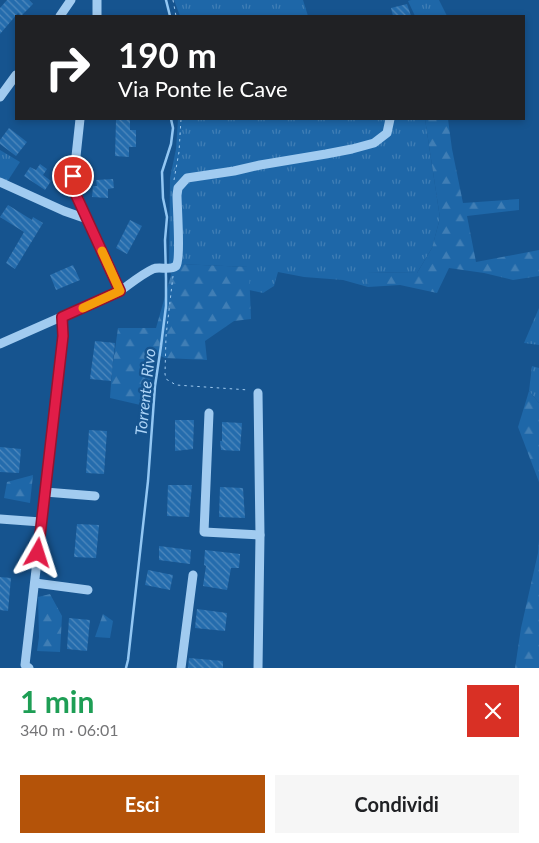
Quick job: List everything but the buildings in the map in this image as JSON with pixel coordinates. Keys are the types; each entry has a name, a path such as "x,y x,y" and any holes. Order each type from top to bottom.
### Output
{"street":[{"path":"61,15 71,0"},
{"path":"97,0 97,15"},
{"path":"0,97 15,76"},
{"path":"80,120 73,184 120,291"},
{"path":"0,344 120,291 157,268 173,267 177,263 179,247 178,188 187,178 326,154 374,143 386,133 390,120"},
{"path":"0,182 87,219"},
{"path":"29,668 25,665 63,336 62,317"},
{"path":"258,393 260,535 258,668"},
{"path":"209,413 204,532 260,535"},
{"path":"44,492 95,496"},
{"path":"0,519 41,522"},
{"path":"181,668 193,576"},
{"path":"35,583 88,590"}],"path":[{"path":"173,0 176,15"},
{"path":"173,185 179,152 181,120"},
{"path":"173,267 166,336 166,379 176,385 252,390 258,393"}],"green space":[{"path":"174,0 303,0 308,15 180,15"},
{"path":"439,0 446,15 415,15 408,1"},
{"path":"178,120 425,120 440,218 432,248 417,273 367,272 368,287 343,280 304,277 278,272 274,286 263,293 249,290 248,267 178,264 171,275 169,264 170,178 176,149"},
{"path":"425,120 448,120 463,203 519,199 519,210 467,216 476,262 539,250 539,276 513,280 484,273 449,268 437,293 400,285 368,287 366,272 417,273 432,248 440,218"},
{"path":"0,150 20,162 7,182 0,179"},
{"path":"178,264 249,267 251,319 234,321 205,341 207,360 165,358 154,353 149,407 110,398 118,328 156,328 171,275"},
{"path":"539,308 539,345 524,343"},
{"path":"532,366 539,368 539,403 529,391"},
{"path":"529,391 539,403 539,482 518,427"},
{"path":"33,475 30,503 4,498 7,482"},
{"path":"539,539 539,668 515,668 521,628 538,553"},
{"path":"50,594 62,616 60,652 37,651 39,637 38,597"},
{"path":"103,614 113,621 110,638 95,637"}],"waterway":[{"name":"Torrente Rivo","path":"166,0 170,15"},
{"name":"Torrente Rivo","path":"126,668 148,481 155,386 166,306 165,240 167,217 163,198 162,172 171,144 173,128 171,120"}],"slow traffic":[{"path":"83,308 120,291 102,251"}],"route":[{"path":"38,553 63,336 62,317 120,291 76,195 73,176"}]}
